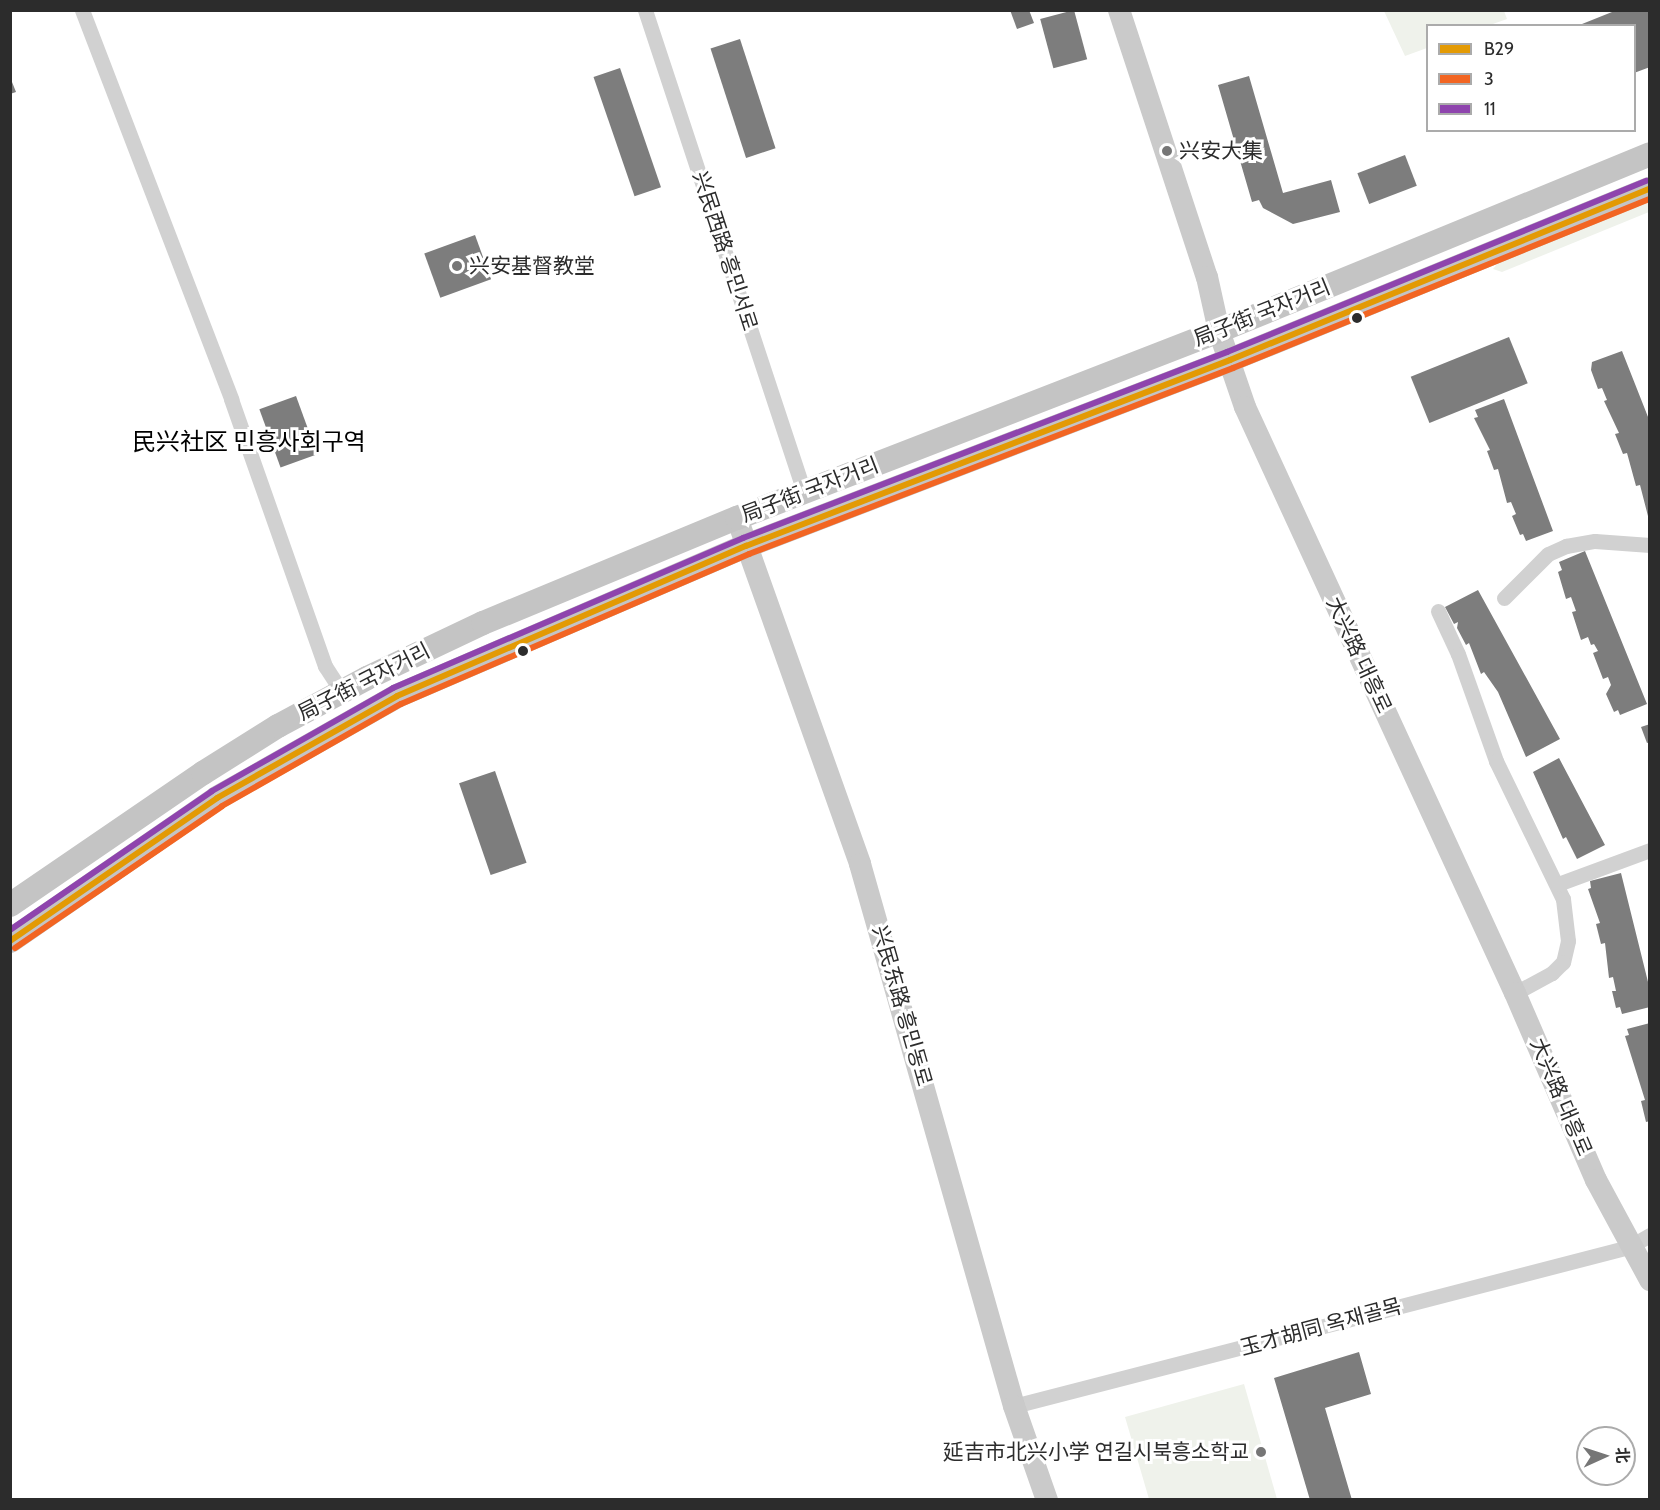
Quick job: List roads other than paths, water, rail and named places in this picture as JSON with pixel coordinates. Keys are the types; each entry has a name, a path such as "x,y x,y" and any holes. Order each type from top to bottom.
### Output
{"main road":[{"name":"局子街 국자거리","path":"10,905 203,773 342,692 483,623 737,518 1220,331 1650,154"},
{"name":"局子街 국자거리","path":"10,941 217,798 369,711 499,649 746,546 1230,360 1650,189"}],"street":[{"path":"82,10 231,399 326,666 342,692"},
{"name":"兴民西路 흥민서로","path":"645,10 804,492"},
{"name":"大兴路 대흥로","path":"1119,10 1207,277 1220,331 1245,406 1515,993 1644,1239 1650,1280"},
{"name":"兴民东路 흥민동로","path":"737,518 860,864 1014,1406 1047,1500"},
{"path":"1504,598 1541,559 1566,546 1595,541 1650,545"},
{"path":"1438,611 1458,654 1496,761 1558,884 1563,899 1567,953 1552,974 1515,993"},
{"path":"1558,884 1650,850"},
{"name":"玉才胡同 옥재골목","path":"1014,1406 1644,1239"}],"place":[{"name":"兴安大集","path":"1167,151"},
{"name":"兴安基督教堂","path":"457,266"},
{"name":"延吉市北兴小学 연길시북흥소학교","path":"1261,1452"}],"district":[{"name":"民兴社区 민흥사회구역","path":"249,442"}]}
